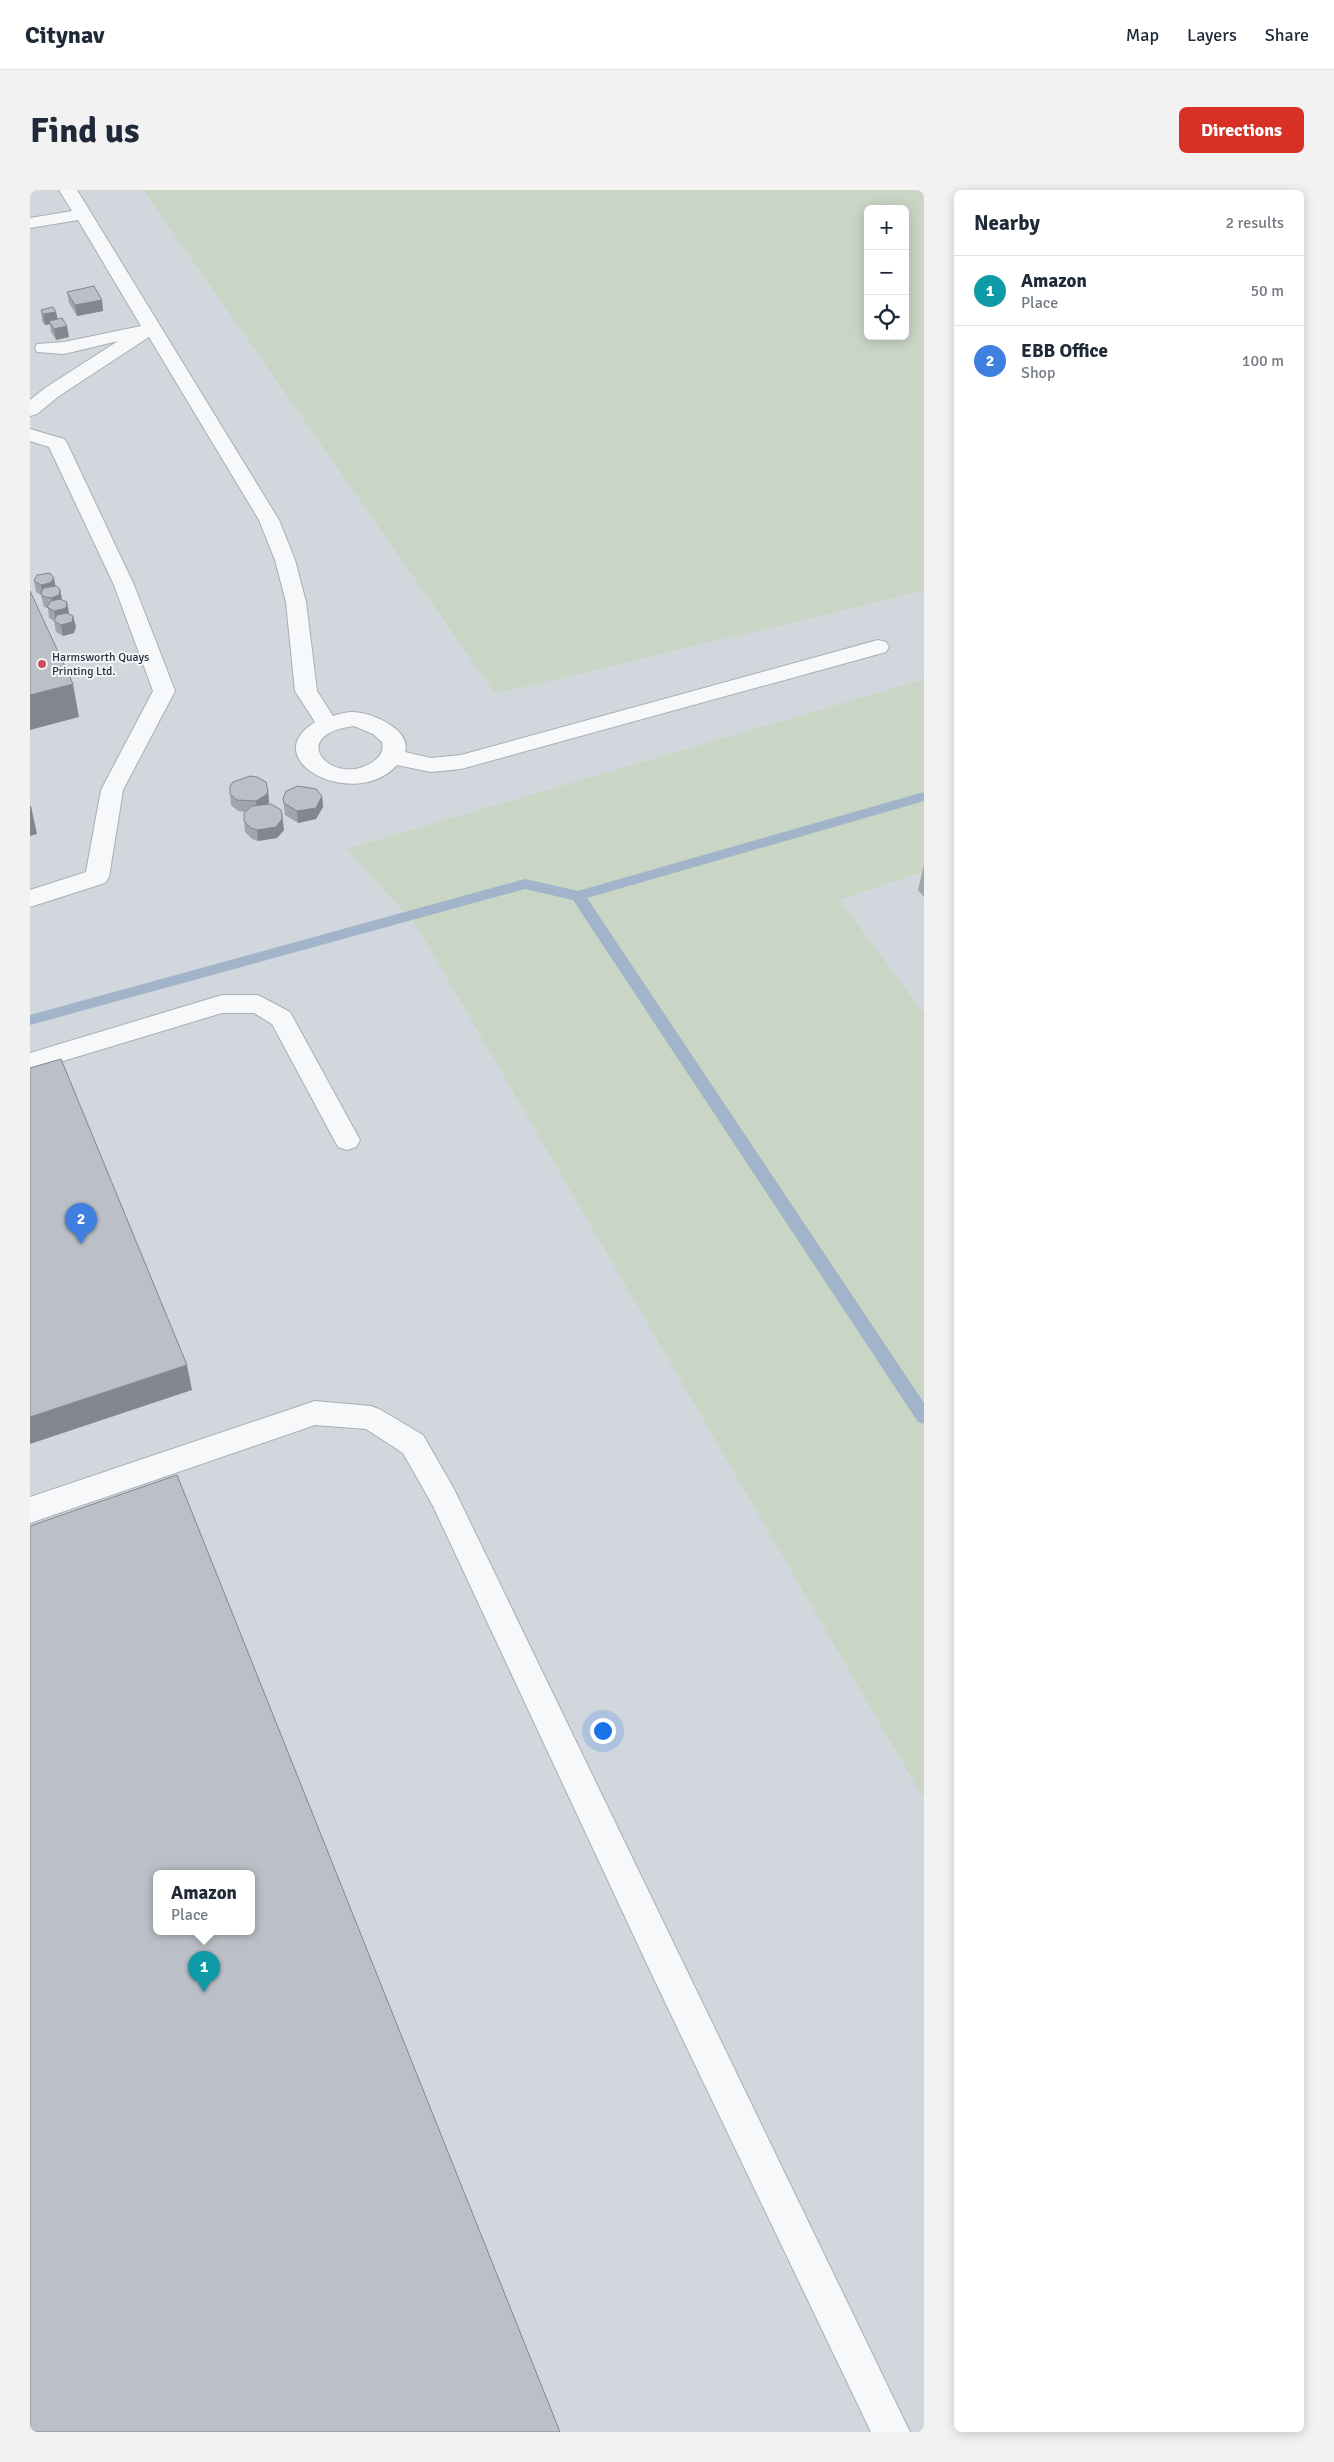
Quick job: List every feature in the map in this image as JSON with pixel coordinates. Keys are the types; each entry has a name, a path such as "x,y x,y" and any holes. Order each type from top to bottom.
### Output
{"lane":[{"path":"68,190 269,520 285,560 296,602 306,691 327,724"},
{"path":"30,224 83,214"},
{"path":"44,348 64,348 152,327"},
{"path":"30,410 52,392 152,327"},
{"path":"30,435 57,443 124,584 164,691 112,790 97,877 30,899"},
{"path":"391,756 431,765 461,762 878,647"},
{"path":"354,720 380,726 389,734 394,742 391,756 380,769 368,774 339,776 315,766 309,757 307,748 313,735 327,724 354,720"},
{"path":"30,1062 222,1004 258,1004 281,1018 347,1140"},
{"path":"30,1510 315,1413 370,1418 413,1444 448,1507 665,1965 891,2432"}],"shaded area":[{"path":"30,190 143,190 495,694 924,591 924,679 346,849 416,925 924,1800 924,2432 30,2432"},
{"path":"924,872 924,1013 840,900"}],"green space":[{"path":"143,190 924,190 924,591 495,694"},
{"path":"924,679 924,872 840,900 924,1013 924,1800 416,925 346,849"}],"building":[{"path":"94,286 102,300 75,305 67,292"},
{"path":"53,307 56,312 43,314 41,310"},
{"path":"62,318 67,326 54,329 49,321"},
{"path":"50,573 54,578 50,583 41,585 34,581 37,575"},
{"path":"56,586 60,589 59,595 51,598 42,596 41,592 44,588"},
{"path":"30,591 73,684 30,695"},
{"path":"60,599 67,602 66,608 54,611 47,607 51,601"},
{"path":"67,613 73,616 72,622 61,625 54,621 57,615"},
{"path":"250,776 257,777 266,782 268,791 266,795 256,801 237,800 230,794 230,786 233,782"},
{"path":"298,786 316,789 322,796 316,808 297,811 284,803 283,799 286,791"},
{"path":"271,804 281,810 282,814 282,819 276,827 257,830 251,828 244,821 244,813 252,806"},
{"path":"61,1059 187,1365 30,1417 30,1068"},
{"path":"177,1475 560,2432 30,2432 30,1526"}],"waterway":[{"path":"578,896 924,796"},
{"path":"30,1020 525,884 578,896"},
{"path":"578,896 924,1417"}],"place":[{"name":"Harmsworth Quays Printing Ltd.","path":"42,664"},
{"name":"EBB Office","path":"81,1244"},
{"name":"Amazon","path":"204,1992"}]}
